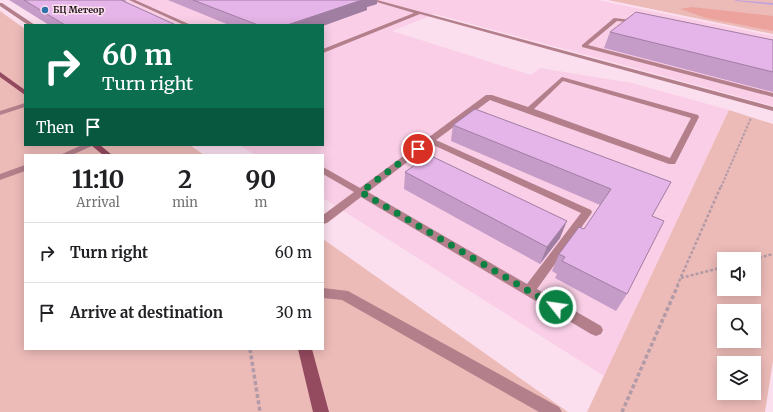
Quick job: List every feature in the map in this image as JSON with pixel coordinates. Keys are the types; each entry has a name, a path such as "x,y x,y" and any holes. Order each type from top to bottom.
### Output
{"street":[{"path":"0,74 24,92"},
{"path":"96,146 107,154"},
{"path":"305,350 320,412"}],"lane":[{"path":"132,0 186,24"},
{"path":"372,0 773,109"},
{"path":"0,4 30,24"},
{"path":"324,51 419,13"},
{"path":"643,22 616,19 584,46 773,95"},
{"path":"324,219 489,97 672,162 695,117 562,79 529,110"},
{"path":"0,113 24,105"},
{"path":"430,141 587,212 529,291"},
{"path":"67,154 87,146"},
{"path":"0,177 24,168"},
{"path":"324,171 596,330"},
{"path":"324,293 344,295 554,412"}],"path":[{"path":"622,412 757,104"},
{"path":"761,257 773,254"},
{"path":"680,278 717,269"},
{"path":"250,350 260,412"}],"shaded area":[{"path":"105,0 597,0 773,36 773,106 435,14 392,31 531,75 540,68 632,83 729,110 604,376 324,199 324,154 253,154 241,146 324,146 324,24 155,24"},
{"path":"608,0 773,0 773,34"},
{"path":"692,7 773,16 773,31 706,18 680,9"},
{"path":"0,11 24,28 24,146 191,146 203,154 24,154 24,350 324,350 324,240 568,412 0,412"},
{"path":"729,110 773,124 773,361 765,412 587,412"}],"building":[{"path":"24,0 121,0 174,24 63,24"},
{"path":"193,0 362,0 290,24 255,24"},
{"path":"636,12 773,40 773,72 610,32"},
{"path":"475,109 671,182 652,216 664,221 627,294 562,261 565,257 559,254 579,227 584,229 611,189 453,125"},
{"path":"429,155 567,221 547,247 405,172"}],"waterway":[{"path":"736,0 773,4"}],"place":[{"name":"БЦ Метеор","path":"45,10"}],"route":[{"path":"418,149 361,192 556,307"}]}
